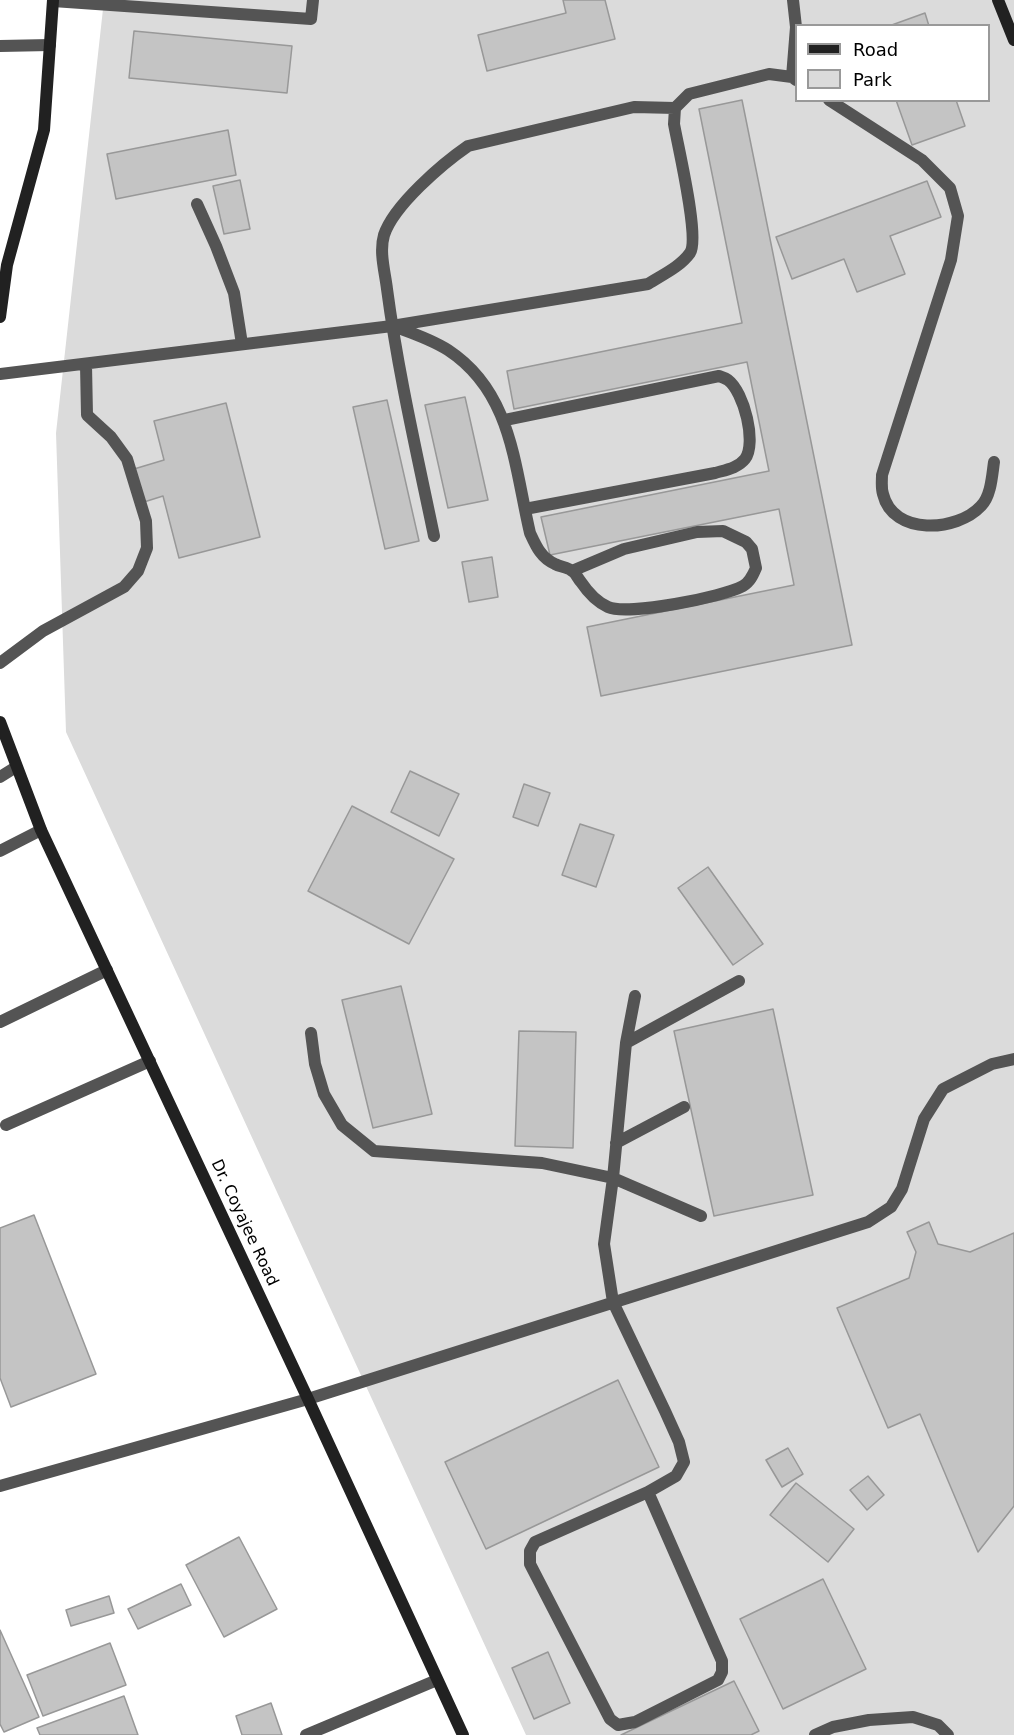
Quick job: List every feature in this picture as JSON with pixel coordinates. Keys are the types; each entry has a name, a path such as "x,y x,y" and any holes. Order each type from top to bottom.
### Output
{"street":[{"path":"0,317 4,266 44,130 53,1 311,19 314,0"},
{"path":"793,0 796,24"},
{"path":"999,0 1014,40"},
{"path":"0,46 50,45"},
{"path":"0,374 392,326 648,284 678,266 691,252 694,233 674,124 675,108 689,94 769,74 794,78 795,52"},
{"path":"832,102 922,160 950,188 958,216 951,260 882,475 883,494 890,509 915,524 936,526 962,519 982,506 990,487 994,462"},
{"path":"434,536 392,326 382,246 384,234 399,210 419,188 449,159 468,146 634,107 675,108"},
{"path":"197,204 234,293 242,344"},
{"path":"392,326 426,338 448,350 473,370 492,395 505,420 530,533 544,558 572,571 601,603 616,609 628,609 670,604 731,591 746,585 756,568 752,549 746,542 723,531 697,532 624,549 572,571"},
{"path":"0,663 43,631 124,587 138,571 147,548 146,521 127,459 111,436 87,415 86,365"},
{"path":"505,420 719,376 728,380 735,389 747,418 749,450 745,459 738,466 715,473 525,509"},
{"name":"Dr. Coyajee Road","path":"0,722 15,767 41,830 309,1399 463,1735"},
{"path":"0,777 15,767"},
{"path":"0,851 41,830"},
{"path":"0,1022 107,970"},
{"path":"626,1043 739,981"},
{"path":"635,996 626,1043 604,1244 612,1302 679,1442 684,1462 676,1476 648,1492 535,1542 530,1551 531,1564 610,1719 618,1725 635,1722 718,1680 722,1672 722,1661 648,1492"},
{"path":"311,1033 315,1064 324,1094 342,1125 374,1151 542,1163 613,1178 701,1216"},
{"path":"0,1486 309,1399 868,1222 891,1207 902,1189 924,1119 943,1089 992,1064 1014,1059"},
{"path":"6,1125 150,1061"},
{"path":"616,1143 684,1107"},
{"path":"306,1735 437,1680"},
{"path":"815,1735 832,1727 869,1720 913,1717 938,1725 948,1735"}],"green space":[{"path":"104,0 1014,0 1014,1735 526,1735 66,732 56,433"}],"building":[{"path":"563,0 605,0 615,39 487,71 478,35 566,13"},
{"path":"925,13 928,24 895,24"},
{"path":"134,31 292,46 287,93 129,78"},
{"path":"742,100 852,645 601,696 587,627 794,585 779,509 550,555 541,517 769,471 747,362 514,409 507,371 742,323 699,109"},
{"path":"897,102 957,102 965,126 912,145"},
{"path":"228,130 236,175 116,199 107,154"},
{"path":"240,180 250,229 224,234 213,186"},
{"path":"927,181 941,217 890,236 905,274 857,292 844,259 792,279 776,237"},
{"path":"465,397 488,500 448,508 425,405"},
{"path":"387,400 419,541 385,549 353,407"},
{"path":"226,403 260,537 179,558 163,496 144,502 134,469 164,460 154,421"},
{"path":"492,557 498,597 469,602 462,562"},
{"path":"410,771 459,794 439,836 391,812"},
{"path":"524,784 550,793 538,826 513,817"},
{"path":"352,806 454,859 409,944 308,891"},
{"path":"580,824 614,835 596,887 562,875"},
{"path":"708,867 763,944 733,965 678,888"},
{"path":"401,986 432,1114 373,1128 342,1000"},
{"path":"773,1009 813,1195 714,1216 674,1031"},
{"path":"519,1031 576,1032 573,1148 515,1146"},
{"path":"34,1215 96,1374 11,1407 0,1378 0,1228"},
{"path":"929,1222 938,1244 970,1252 1014,1233 1014,1506 978,1552 920,1414 888,1428 837,1308 909,1278 916,1252 907,1232"},
{"path":"618,1380 659,1467 486,1549 445,1462"},
{"path":"788,1448 803,1474 782,1487 766,1460"},
{"path":"868,1476 884,1495 867,1510 850,1490"},
{"path":"796,1483 854,1529 828,1562 770,1515"},
{"path":"239,1537 277,1609 224,1637 186,1565"},
{"path":"823,1579 866,1669 783,1709 740,1619"},
{"path":"181,1584 191,1605 138,1629 128,1609"},
{"path":"109,1596 114,1613 71,1626 66,1610"},
{"path":"0,1630 39,1717 4,1732 0,1724"},
{"path":"110,1643 126,1685 43,1716 27,1675"},
{"path":"548,1652 570,1703 534,1719 512,1668"},
{"path":"734,1681 759,1731 751,1735 621,1735"},
{"path":"124,1696 138,1735 40,1735 37,1728"},
{"path":"271,1703 282,1735 242,1735 236,1716"}]}
